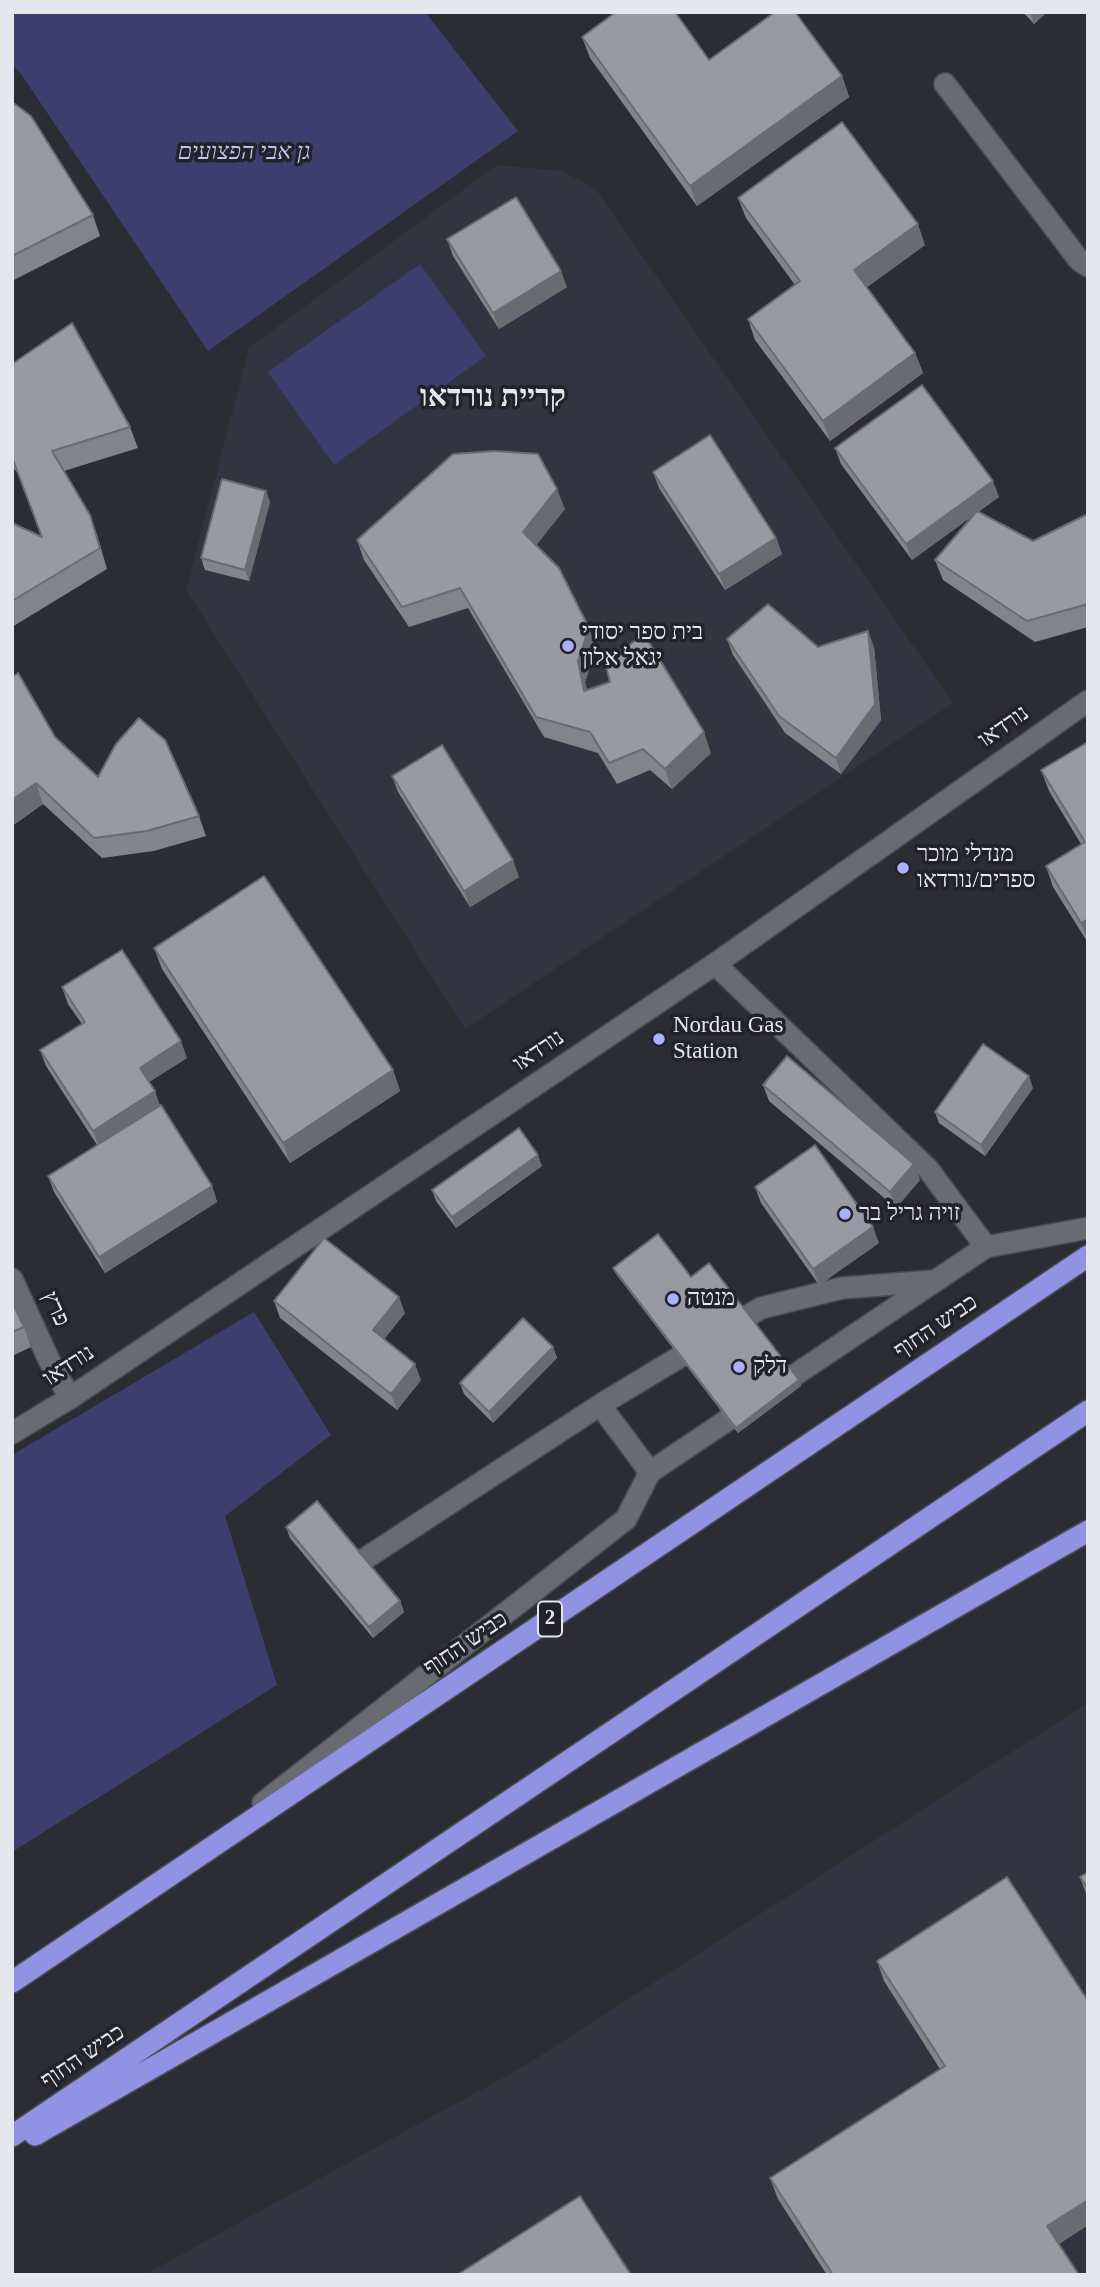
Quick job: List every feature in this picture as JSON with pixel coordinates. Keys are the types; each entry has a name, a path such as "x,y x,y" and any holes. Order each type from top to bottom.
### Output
{"highway":[{"name":"כביש החוף","path":"12,1982 1088,1256"},
{"name":"כביש החוף","path":"12,2136 1088,1411"},
{"path":"12,2149 1088,1531"}],"street":[{"path":"945,84 1079,260 1088,266"},
{"name":"נורדאו","path":"12,1433 69,1398 715,964 1088,701"},
{"path":"715,964 928,1169 986,1247"},
{"path":"167,1877 626,1519 650,1472 986,1247 1088,1228"},
{"name":"פרץ","path":"12,1279 69,1398"},
{"path":"366,1558 600,1405 761,1308 842,1287 935,1281"},
{"path":"600,1405 650,1472"}],"shaded area":[{"name":"בית ספר יסודי יגאל אלון","path":"497,165 561,171 595,188 953,703 465,1029 186,590 249,348"},
{"path":"1088,1703 1088,2275 144,2275 526,2065"}],"green space":[{"name":"גן אבי הפצועים","path":"12,12 425,12 518,131 208,351 21,74 12,65"},
{"path":"420,264 486,356 334,465 268,372"},
{"path":"254,1312 331,1435 225,1516 277,1685 12,1852 12,1455"}],"building":[{"path":"616,12 675,12 709,60 775,12 795,12 842,76 690,186 582,37"},
{"path":"12,102 31,116 93,215 12,256"},
{"path":"842,122 918,224 854,270 915,353 823,421 748,319 800,281 738,198"},
{"path":"516,197 561,271 493,313 447,239"},
{"path":"72,323 130,427 52,451 90,515 100,548 12,601 12,523 42,537 12,457 12,364"},
{"path":"922,385 993,481 906,544 835,448"},
{"path":"710,435 776,538 719,574 653,472"},
{"path":"494,451 538,454 557,489 523,532 559,568 589,628 578,661 584,691 610,682 605,663 644,634 704,732 665,769 643,749 609,763 590,732 536,717 460,588 402,607 357,540 453,454"},
{"path":"222,479 266,491 245,570 201,558"},
{"path":"977,511 1033,541 1088,514 1088,604 1027,621 935,560"},
{"path":"768,604 818,647 868,631 875,704 836,758 779,716 727,639"},
{"path":"18,673 55,737 98,777 116,744 139,718 165,740 199,816 147,831 94,838 36,783 12,800 12,677"},
{"path":"1088,742 1088,919 1081,923 1046,866 1085,842 1041,770"},
{"path":"442,745 513,860 464,891 392,776"},
{"path":"264,876 393,1070 283,1143 154,948"},
{"path":"122,950 181,1041 140,1068 155,1091 93,1131 40,1050 85,1022 62,987"},
{"path":"983,1044 1029,1076 981,1145 935,1112"},
{"path":"787,1056 914,1164 890,1192 763,1085"},
{"path":"161,1105 212,1186 99,1257 48,1176"},
{"path":"519,1128 538,1155 452,1217 432,1190"},
{"path":"815,1145 873,1227 813,1269 755,1187"},
{"path":"658,1234 691,1277 709,1263 799,1380 736,1428 613,1268"},
{"path":"324,1238 399,1297 373,1330 415,1364 391,1394 274,1301"},
{"path":"12,1302 24,1327 12,1332"},
{"path":"523,1318 553,1347 489,1412 460,1383"},
{"path":"317,1501 400,1601 369,1627 286,1527"},
{"path":"1088,1872 1088,1889 1080,1877"},
{"path":"1007,1877 1088,2001 1088,2200 1047,2226 1079,2275 833,2275 770,2178 945,2066 877,1961"},
{"path":"580,2196 631,2275 457,2275"}],"place":[{"name":"בית ספר יסודי יגאל אלון","path":"568,646"},
{"name":"מנדלי מוכר ספרים/נורדאו","path":"903,868"},
{"name":"Nordau Gas Station","path":"659,1039"},
{"name":"זויה גריל בר","path":"845,1214"},
{"name":"מנטה","path":"673,1299"},
{"name":"דלק","path":"739,1367"}],"district":[{"name":"קריית נורדאו","path":"493,398"}]}
